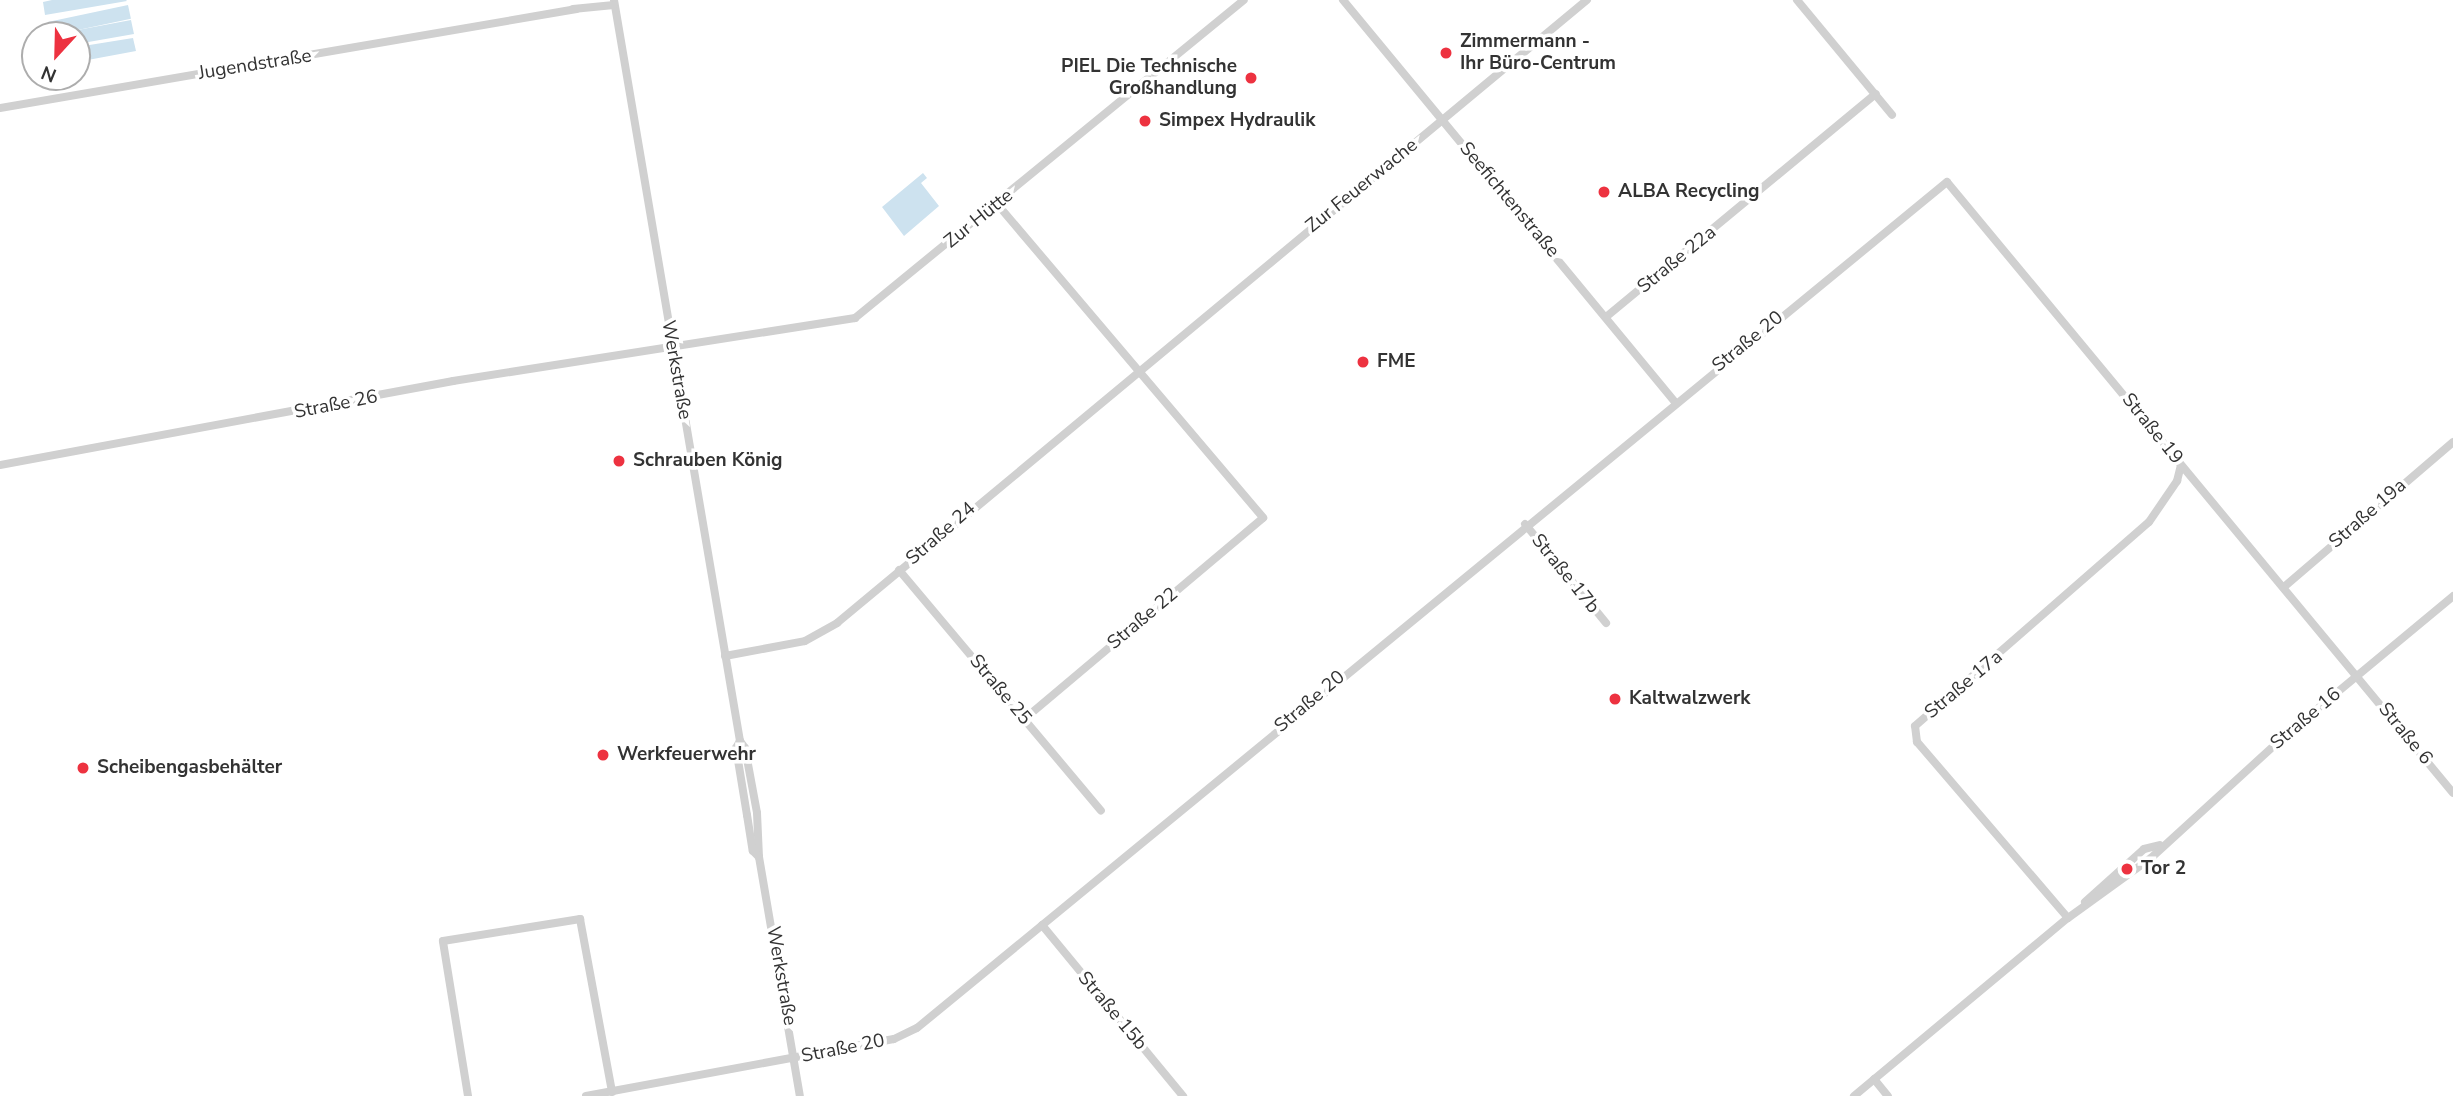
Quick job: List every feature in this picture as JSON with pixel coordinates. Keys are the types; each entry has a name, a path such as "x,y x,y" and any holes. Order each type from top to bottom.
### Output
{"street":[{"name":"Zur Hütte","path":"673,350 855,318 998,205 1244,0"},
{"name":"Seefichtenstraße","path":"1343,0 1675,402"},
{"name":"Zur Feuerwache","path":"1137,371 1587,0"},
{"path":"1797,0 1892,115"},
{"name":"Jugendstraße","path":"0,108 614,2"},
{"name":"Werkstraße","path":"614,2 725,656 740,741 745,748 757,813 759,857 800,1096"},
{"name":"Straße 22a","path":"1606,317 1876,94"},
{"name":"Straße 20","path":"586,1096 894,1040 917,1028 1525,524 1947,181"},
{"name":"Straße 19","path":"1947,181 2358,676"},
{"path":"998,205 1137,371"},
{"name":"Straße 26","path":"0,465 453,382 673,350"},
{"name":"Straße 22","path":"1024,719 1263,518 1137,371"},
{"name":"Straße 24","path":"725,656 805,641 822,633 1137,371"},
{"name":"Straße 19a","path":"2284,587 2453,442"},
{"name":"Straße 17a","path":"2068,918 1917,742 1915,726 2149,522 2177,481 2181,465"},
{"name":"Straße 17b","path":"1525,524 1606,623"},
{"name":"Straße 25","path":"899,570 1101,811"},
{"name":"Straße 16","path":"1854,1096 2079,909 2151,858 2161,844 2453,596"},
{"name":"Straße 6","path":"2358,676 2453,793"},
{"path":"468,1096 443,941 580,919 612,1092"},
{"name":"Straße 15b","path":"1042,925 1183,1096"},
{"path":"1874,1079 1888,1096"}],"water":[{"path":"127,1 45,15 43,2"},
{"path":"128,5 131,19 91,27 91,21 53,21"},
{"path":"131,20 134,34 91,42 91,28"},
{"path":"133,38 136,51 91,59 91,45"},
{"path":"923,173 927,178 921,183 939,206 904,236 882,207"}],"place":[{"name":"Zimmermann - Ihr Büro-Centrum","path":"1446,53"},
{"name":"PIEL Die Technische Großhandlung","path":"1251,78"},
{"name":"Simpex Hydraulik","path":"1145,121"},
{"name":"ALBA Recycling","path":"1604,192"},
{"name":"FME","path":"1363,362"},
{"name":"Schrauben König","path":"619,461"},
{"name":"Kaltwalzwerk","path":"1615,699"},
{"name":"Werkfeuerwehr","path":"603,755"},
{"name":"Scheibengasbehälter","path":"83,768"},
{"name":"Tor 2","path":"2127,869"}]}
